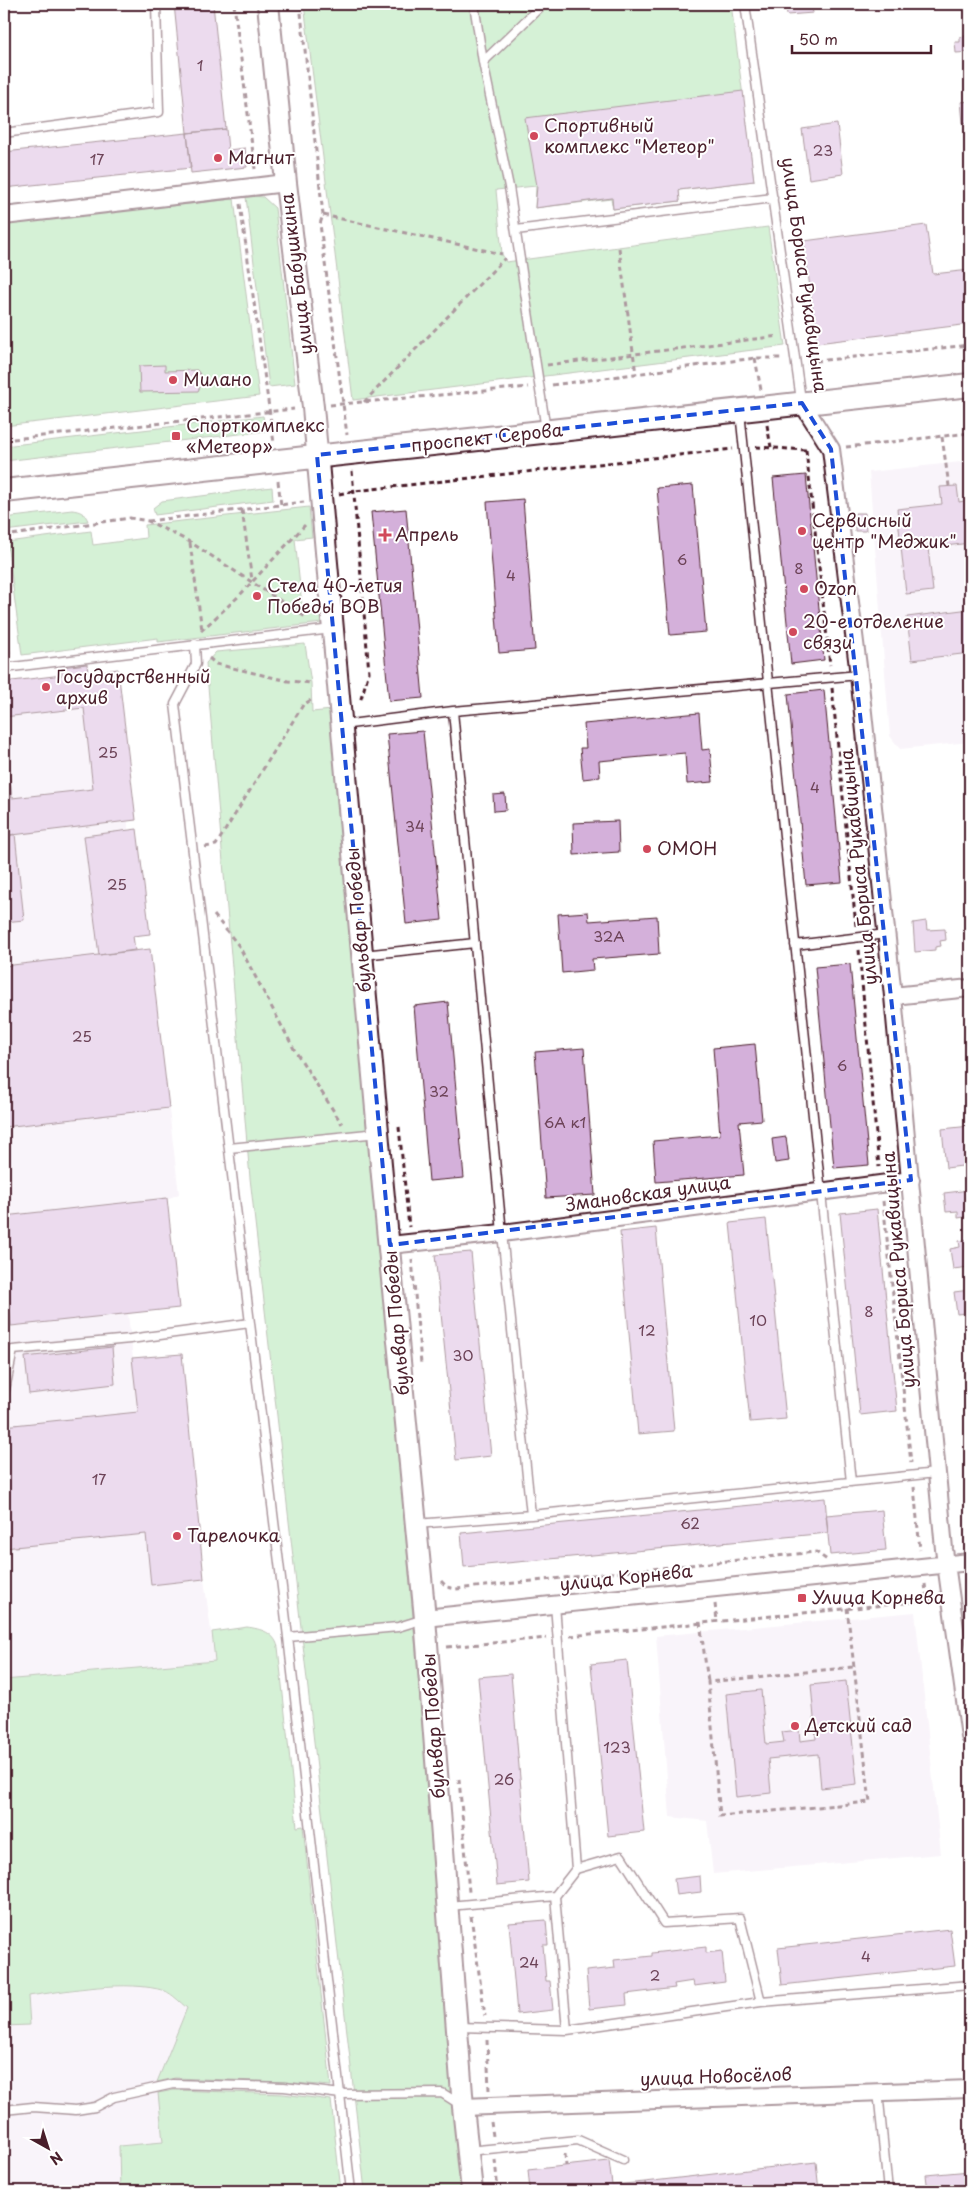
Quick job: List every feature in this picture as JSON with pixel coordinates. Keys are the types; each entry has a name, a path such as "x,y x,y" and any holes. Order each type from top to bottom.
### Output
{"main road":[{"name":"проспект Серова","path":"4,491 317,455 546,432 970,385"}],"street":[{"name":"улица Бабушкина","path":"268,4 317,455"},
{"path":"4,216 286,183"},
{"name":"улица Бориса Рукавицына","path":"802,403 831,449 859,675 912,1180 936,1473 950,1598 970,1737"},
{"name":"бульвар Победы","path":"317,455 329,630 351,724 362,955 416,1524 434,1617 448,1906 472,2191"},
{"path":"893,996 970,988"},
{"name":"Змановская улица","path":"390,1245 502,1233 912,1180"},
{"name":"улица Корнева","path":"434,1617 555,1605 945,1556 970,1562"},
{"name":"улица Новосёлов","path":"464,2107 970,2089"}],"lane":[{"path":"4,133 159,112 156,4"},
{"path":"474,4 483,62 510,187 546,432"},
{"path":"483,62 543,4"},
{"name":"улица Бориса Рукавицына","path":"745,4 802,403"},
{"path":"516,230 773,198"},
{"path":"740,410 851,1482"},
{"path":"7,668 195,644 329,630"},
{"path":"195,644 196,664 175,704 288,1637 352,2191"},
{"path":"351,724 453,711 859,675"},
{"path":"453,711 502,1233 531,1515"},
{"path":"795,945 886,934"},
{"path":"362,955 475,943"},
{"path":"229,1148 379,1133"},
{"path":"4,1395 13,1350 130,1339 250,1323"},
{"path":"416,1524 531,1515 936,1473"},
{"path":"555,1605 576,1868"},
{"name":"улица Корнева","path":"288,1637 398,1627 434,1617"},
{"path":"567,2030 555,1896 576,1868 621,1856 664,1923 740,1918 761,2002"},
{"path":"448,1906 555,1896"},
{"path":"457,2028 567,2030 761,2002 970,1985"},
{"path":"4,2110 34,2107 76,2110 95,2107 114,2097 173,2084 284,2087 341,2094 442,2093 464,2107"},
{"path":"878,2091 888,2191"},
{"path":"468,2151 578,2140 623,2160"}],"path":[{"path":"234,4 257,187"},
{"path":"300,4 323,215 320,224 350,452 369,672 351,724"},
{"path":"238,189 281,505"},
{"path":"323,215 503,256 364,402"},
{"path":"619,248 636,374"},
{"path":"536,366 633,356 792,334"},
{"path":"810,363 970,345"},
{"path":"4,440 269,411"},
{"path":"4,536 130,518 148,521 320,500 354,491 744,447 818,451 970,433"},
{"path":"942,437 949,486"},
{"path":"806,450 858,938 881,1184 927,1600"},
{"path":"182,646 202,630 252,581 307,522 320,500"},
{"path":"242,510 252,581"},
{"path":"148,521 190,542 329,630"},
{"path":"190,542 202,630"},
{"path":"4,613 7,668"},
{"path":"195,644 216,664 288,681 311,683"},
{"path":"192,850 216,845 303,705 311,700"},
{"path":"198,894 239,946 294,1049 350,1136"},
{"path":"398,1118 422,1369"},
{"path":"441,1581 447,1587 456,1589 816,1552 829,1561"},
{"path":"911,1552 922,1559 945,1556"},
{"path":"440,1571 441,1581 434,1617 447,1647 448,1657"},
{"path":"447,1647 950,1598"},
{"path":"700,1622 708,1682 720,1816 870,1802 852,1667 847,1608"},
{"path":"708,1682 852,1667"},
{"path":"458,1776 470,1905 486,2028 489,2106 498,2191"},
{"path":"565,2152 566,2166"}],"highlighted area":[{"path":"802,403 831,449 911,1180 390,1245 317,455"}],"shaded area":[{"path":"970,461 970,742 900,749 890,736 869,472"},
{"path":"87,664 136,820 128,821 128,830 137,829 150,934 134,936 135,950 150,949 179,1194 167,1199 179,1308 128,1314 133,1358 182,1354 204,1579 215,1661 4,1680 4,682 62,675 61,667"},
{"name":"Детский сад","path":"915,1612 941,1854 713,1874 707,1821 670,1817 656,1636"},
{"path":"140,1986 166,1992 187,2008 157,2082 163,2142 119,2146 120,2191 4,2191 4,2026 30,2025 28,1996 95,1988"}],"green space":[{"path":"304,4 731,4 754,181 679,190 680,201 613,209 611,199 535,208 536,186 496,190 502,254 506,262 768,227 785,346 353,400"},
{"path":"246,197 263,197 275,208 295,384 269,387"},
{"path":"234,199 259,396 4,426 4,224"},
{"path":"263,416 266,431 4,461 4,446"},
{"path":"272,487 273,500 155,515 153,508 162,501"},
{"path":"309,507 312,537 295,539 303,615 321,613 322,623 158,642 158,638 22,655 7,542 91,531 93,545 146,538 145,525"},
{"path":"72,510 82,513 88,521 4,531 4,518"},
{"path":"305,644 311,683 312,712 332,710 417,1662 461,2191 365,2191 250,1178 206,663 216,652"},
{"path":"247,1627 266,1632 273,1638 278,1647 297,1827 303,1826 331,2086 284,2082 175,2078 157,2082 187,2008 168,1992 150,1988 133,1986 97,1987 28,1996 30,2025 4,2026 4,1680 215,1661 212,1632"},
{"path":"174,2090 283,2094 331,2100 341,2191 120,2191 119,2146 163,2142 158,2093"}],"building":[{"path":"174,4 213,4 226,129 187,133"},
{"path":"786,4 817,4 817,8 812,8 813,13 787,15"},
{"path":"970,35 970,52 956,53 955,42 960,42 960,37"},
{"path":"743,91 754,181 679,190 680,201 613,209 612,198 535,208 537,186 525,118"},
{"path":"970,101 970,122 963,123 961,102"},
{"path":"837,124 843,174 809,179 802,129"},
{"name":"Магнит","path":"226,129 228,150 245,148 247,167 191,173 187,133"},
{"path":"187,133 191,168 4,188 4,152"},
{"path":"926,225 933,274 970,270 970,324 817,343 804,241"},
{"name":"Милано","path":"165,365 165,371 197,370 202,377 206,377 207,383 202,383 198,391 140,392 139,366"},
{"path":"806,475 824,660 791,664 773,478"},
{"path":"693,485 706,632 670,635 657,488"},
{"path":"957,486 959,502 970,500 970,543 928,548 933,591 906,594 897,509 942,504 940,487"},
{"path":"523,499 535,650 499,653 487,502"},
{"path":"406,509 423,698 389,701 371,512"},
{"path":"855,513 865,513 866,531 855,531"},
{"path":"970,609 970,653 912,660 907,617"},
{"path":"87,664 88,673 118,669 136,820 4,836 4,721 12,798 93,789 84,708 4,717 4,682 62,675 61,667"},
{"path":"824,690 842,882 806,885 788,694"},
{"path":"699,713 702,750 710,749 713,782 687,784 685,753 599,761 600,777 583,779 580,748 586,748 584,724"},
{"path":"423,731 442,920 406,924 387,734"},
{"path":"505,794 506,810 494,811 493,795"},
{"path":"618,821 619,852 574,855 573,823"},
{"path":"137,829 150,934 133,936 135,950 99,955 84,836"},
{"path":"15,834 24,920 4,922 4,836"},
{"path":"588,912 589,921 657,916 659,954 592,959 593,970 562,973 558,914"},
{"path":"926,921 927,930 945,929 946,940 940,941 941,946 935,947 935,950 915,952 913,923"},
{"path":"150,949 169,1108 4,1127 4,966"},
{"path":"850,964 869,1165 834,1168 815,967"},
{"path":"448,1002 464,1178 429,1181 414,1006"},
{"path":"755,1044 762,1120 739,1122 744,1175 656,1182 653,1141 720,1135 713,1048"},
{"path":"584,1048 595,1195 546,1198 535,1052"},
{"path":"970,1126 970,1165 946,1168 942,1129"},
{"path":"786,1137 789,1161 775,1163 772,1139"},
{"path":"970,1190 970,1216 958,1218 958,1211 946,1212 944,1193"},
{"path":"167,1198 179,1308 11,1326 4,1254 4,1216"},
{"path":"877,1209 897,1411 860,1415 840,1213"},
{"path":"766,1219 786,1419 750,1422 730,1223"},
{"path":"656,1228 674,1431 638,1434 620,1232"},
{"path":"970,1239 970,1267 953,1269 950,1249 960,1247 959,1241"},
{"path":"471,1252 491,1456 456,1460 435,1255"},
{"path":"970,1290 970,1320 967,1320 966,1313 957,1314 954,1292"},
{"path":"112,1347 115,1384 29,1394 25,1357"},
{"path":"182,1354 204,1579 151,1585 146,1534 4,1548 4,1426 138,1412 132,1358"},
{"path":"965,1370 970,1370 970,1386 966,1387"},
{"path":"825,1498 828,1533 464,1567 461,1533"},
{"path":"882,1510 886,1550 830,1555 826,1515"},
{"path":"627,1660 644,1832 608,1836 591,1664"},
{"path":"511,1674 529,1882 497,1885 478,1677"},
{"path":"846,1681 857,1784 821,1788 818,1754 768,1759 771,1793 736,1797 726,1694 761,1690 766,1744 784,1742 782,1732 799,1730 800,1741 816,1739 811,1685"},
{"path":"700,1876 701,1892 676,1895 674,1879"},
{"path":"546,1920 548,1945 543,1945 546,1981 550,1981 553,2010 517,2014 509,1923"},
{"path":"950,1929 955,1966 782,1985 778,1948"},
{"path":"706,1947 706,1953 722,1951 725,1982 694,1986 693,1981 674,1984 675,1988 626,1994 627,2005 589,2009 586,1971 615,1968 614,1960 652,1956 652,1953"},
{"path":"609,2161 612,2185 645,2182 646,2191 530,2191 528,2170"},
{"path":"816,2162 819,2191 646,2191 645,2182"},
{"path":"970,2171 970,2191 928,2191 926,2175"}],"place":[{"name":"Спортивный комплекс \"Метеор\"","path":"534,136"},
{"name":"Магнит","path":"218,158"},
{"name":"Милано","path":"173,380"},
{"name":"Спорткомплекс «Метеор»","path":"176,436"},
{"name":"Сервисный центр \"Меджик\"","path":"802,531"},
{"name":"Апрель","path":"385,535"},
{"name":"Ozon","path":"804,589"},
{"name":"Стела 40-летия Победы ВОВ","path":"257,596"},
{"name":"20-е отделение связи","path":"793,632"},
{"name":"Государственный архив","path":"46,687"},
{"name":"ОМОН","path":"647,849"},
{"name":"Тарелочка","path":"177,1536"},
{"name":"Улица Корнева","path":"802,1598"},
{"name":"Детский сад","path":"795,1726"}]}
